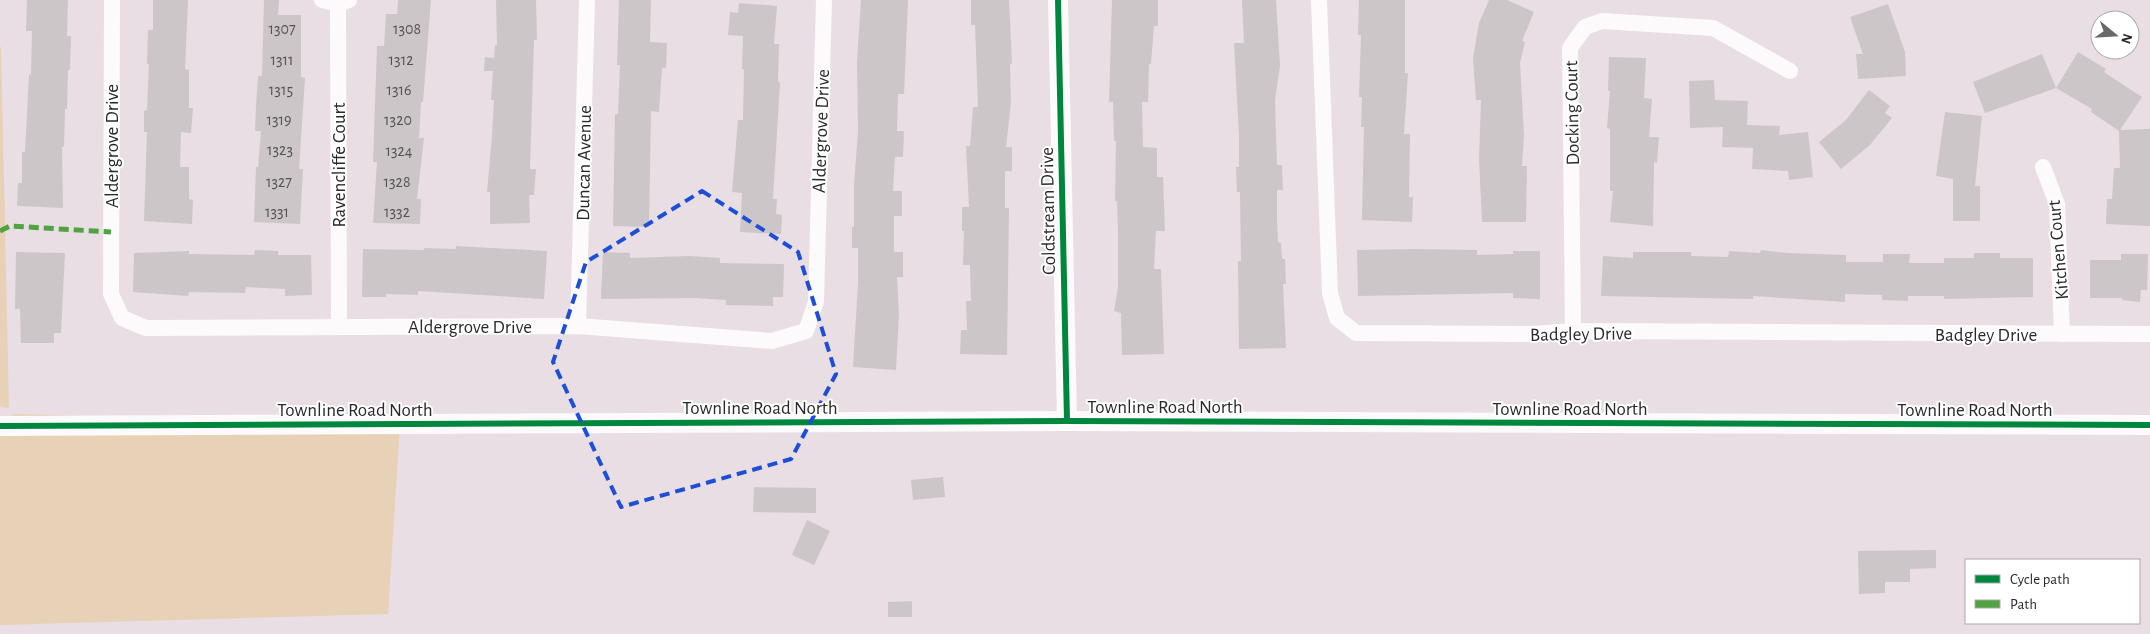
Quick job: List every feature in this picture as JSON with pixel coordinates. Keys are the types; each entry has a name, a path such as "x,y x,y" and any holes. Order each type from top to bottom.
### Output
{"street":[{"name":"Aldergrove Drive","path":"112,0 111,294 122,318 146,328 578,326 772,341 806,331 816,302 824,0"},
{"name":"Duncan Avenue","path":"578,326 587,0"},
{"name":"Coldstream Drive","path":"1058,0 1067,421"},
{"name":"Badgley Drive","path":"1319,0 1330,293 1336,318 1356,333 2150,334"},
{"name":"Ravencliffe Court","path":"336,1 339,328"},
{"name":"Docking Court","path":"1573,332 1570,48 1585,27 1602,22 1713,28 1790,71"},
{"name":"Kitchen Court","path":"2043,167 2057,204 2062,334"},
{"name":"Townline Road North","path":"0,426 1067,421 2150,425"}],"highlighted area":[{"path":"702,191 798,252 836,374 791,459 621,507 553,362 586,262"}],"shaded area":[{"path":"1,47 9,408 0,407"},
{"path":"15,414 400,425 388,614 0,625 0,421"}],"building":[{"path":"27,0 68,0 67,36 71,36 64,147 62,147 63,208 17,206 18,183 22,183 22,152 25,152 29,74 31,75 32,31 26,31"},
{"path":"153,0 188,0 185,69 189,70 189,108 193,108 191,133 181,132 180,167 189,167 189,199 193,200 192,224 144,221 147,132 144,132 144,111 147,110 148,30 153,30"},
{"path":"264,0 279,0 278,15 301,15 301,77 305,78 299,169 303,169 300,224 254,222 256,167 258,167 261,131 255,131 256,106 258,76 262,76"},
{"path":"398,0 431,0 419,138 424,138 417,199 421,199 420,224 373,223 377,162 373,162 377,46 384,46 386,14 397,14"},
{"path":"496,0 536,0 537,40 534,40 530,169 536,169 534,195 529,195 530,223 490,224 490,192 487,192 494,100 491,100 493,71 484,71 485,57 494,58 495,45 497,45"},
{"path":"619,0 651,0 650,42 667,43 666,68 662,68 659,112 651,111 649,227 613,226 615,114 618,114 620,65 617,65"},
{"path":"861,0 908,0 904,94 898,94 897,131 904,131 903,157 895,157 893,191 902,191 902,216 894,216 894,252 903,252 903,277 897,277 899,314 896,370 853,367 858,248 852,248 852,227 854,227 854,185 858,131 857,62"},
{"path":"971,0 1009,0 1012,64 1010,64 1011,102 1006,147 1012,147 1012,171 1005,171 1005,208 1009,208 1007,355 960,354 961,330 967,330 966,301 971,301 970,265 963,265 964,231 962,231 962,207 969,207 966,146 970,146 973,107 978,107 975,25 971,25"},
{"path":"1112,0 1158,0 1158,26 1154,26 1151,64 1149,64 1148,102 1142,102 1143,147 1157,148 1157,177 1163,177 1165,231 1156,231 1154,269 1161,269 1164,354 1122,355 1121,313 1114,311 1118,287 1118,232 1117,201 1115,201 1116,141 1114,141 1113,102 1109,102"},
{"path":"1242,0 1276,0 1280,66 1275,100 1277,165 1282,165 1283,190 1277,190 1277,220 1278,242 1281,243 1282,259 1285,259 1286,284 1283,284 1286,348 1239,349 1238,261 1241,261 1240,192 1237,192 1236,167 1239,167 1239,136 1234,43 1244,43"},
{"path":"1359,0 1405,0 1405,73 1408,73 1404,134 1410,134 1409,197 1413,197 1412,222 1362,220 1364,127 1361,127 1362,97 1359,97 1361,35 1358,35"},
{"path":"1489,0 1507,0 1534,12 1522,41 1525,42 1520,63 1524,136 1522,166 1527,166 1526,222 1482,222 1479,159 1481,100 1476,100 1473,58 1479,23"},
{"path":"739,3 777,6 774,44 779,44 778,82 780,82 773,199 777,199 776,214 782,215 781,234 740,232 742,193 732,192 738,120 743,120 744,69 742,69 743,36 728,35 730,12 738,13"},
{"path":"1888,4 1905,52 1906,76 1858,79 1856,54 1863,54 1850,17"},
{"path":"2078,52 2106,69 2104,72 2142,97 2120,130 2150,129 2150,226 2106,224 2107,199 2112,199 2114,168 2120,168 2119,131 2091,112 2092,109 2056,88"},
{"path":"2042,54 2056,88 1985,113 1973,82"},
{"path":"1609,57 1646,58 1644,98 1652,99 1649,137 1659,137 1657,163 1654,162 1653,226 1610,222 1613,191 1610,191 1610,129 1607,128 1610,91 1608,91"},
{"path":"1714,80 1715,100 1748,101 1747,125 1780,126 1779,135 1808,132 1813,177 1789,180 1788,171 1752,169 1753,148 1722,147 1723,127 1690,128 1689,81"},
{"path":"1869,90 1890,106 1885,113 1892,118 1870,145 1841,169 1819,142 1846,120"},
{"path":"1945,112 1982,116 1975,186 1980,186 1980,221 1953,221 1953,179 1936,176"},
{"path":"456,246 547,251 544,299 418,291 418,295 386,294 386,297 362,297 363,249 456,249"},
{"path":"255,250 278,251 278,255 311,255 312,295 285,296 285,289 246,287 245,293 189,292 188,296 133,292 134,253 189,251 189,254 254,255"},
{"path":"1357,250 1477,250 1477,255 1513,254 1513,251 1540,251 1540,299 1513,298 1513,293 1358,296"},
{"path":"1761,250 1846,255 1846,262 1883,262 1883,254 1910,254 1909,263 1944,263 1944,258 1974,258 1974,253 2000,253 2000,258 2033,258 2033,297 1944,299 1944,296 1908,296 1908,301 1882,300 1882,295 1845,294 1845,302 1753,296 1753,299 1601,296 1603,256 1633,258 1633,252 1691,252 1691,256 1728,257 1729,251 1760,253"},
{"path":"16,252 65,253 61,333 54,333 54,343 21,343 20,309 15,309"},
{"path":"603,252 630,253 630,258 689,256 720,258 720,263 784,264 783,297 773,297 773,306 726,305 726,300 695,298 601,299"},
{"path":"2121,254 2148,254 2147,290 2141,290 2140,302 2122,300 2122,298 2090,298 2090,260 2121,260"},
{"path":"943,477 945,497 913,500 911,480"},
{"path":"754,487 816,488 816,513 753,512"},
{"path":"807,520 830,531 814,565 792,555"},
{"path":"1936,550 1936,568 1910,569 1910,582 1885,582 1885,593 1859,594 1858,551"},
{"path":"912,601 912,617 888,617 888,602"}],"marked path":[{"path":"0,231 10,226 111,232"}],"cycle path":[{"path":"1058,0 1067,421"},
{"path":"0,426 1067,421 2150,425"}]}
